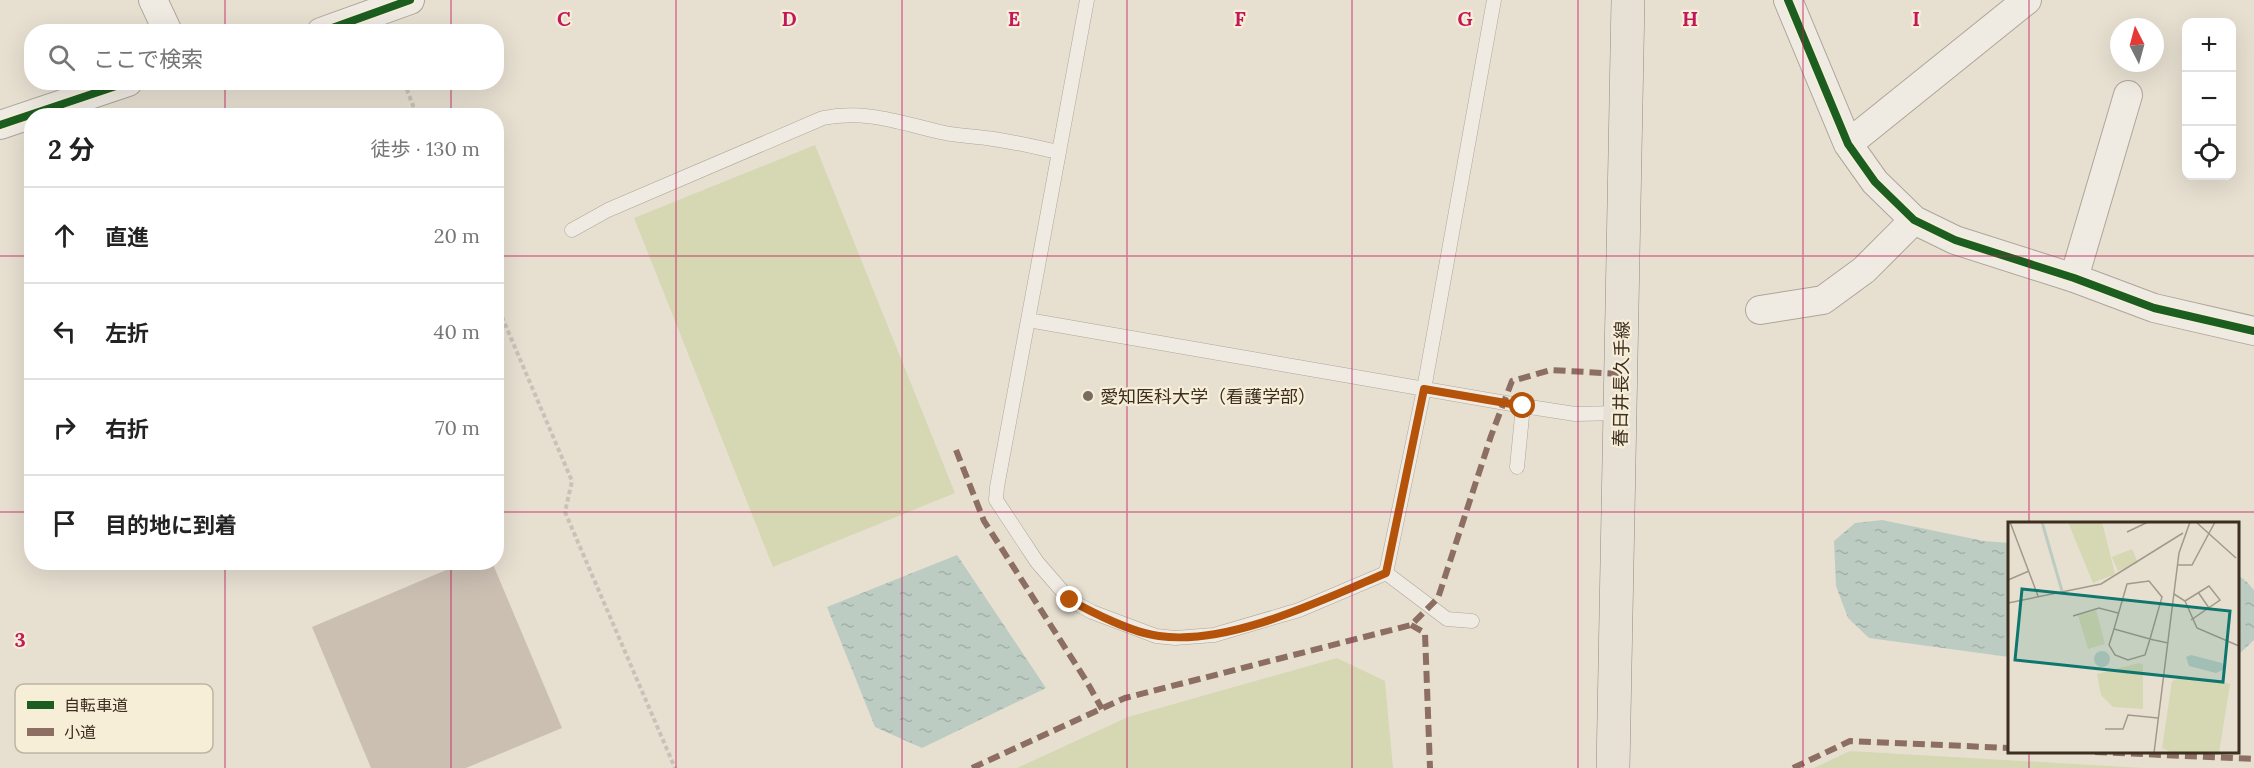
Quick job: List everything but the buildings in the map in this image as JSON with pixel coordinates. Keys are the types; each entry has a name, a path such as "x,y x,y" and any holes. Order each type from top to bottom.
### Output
{"main road":[{"name":"春日井長久手線","path":"1613,768 1628,0"}],"street":[{"path":"153,0 164,24"},
{"path":"344,24 411,0"},
{"path":"1788,0 1848,144 1875,182 1914,220 1955,240 2074,278 2154,308 2254,331"},
{"path":"1848,144 2026,0"},
{"path":"51,108 104,90"},
{"path":"2074,278 2127,95"},
{"path":"0,125 24,117"},
{"path":"1760,310 1823,300 1864,270 1914,220"}],"lane":[{"path":"1087,0 996,500 1037,562 1070,600 1092,612 1156,636 1175,638 1214,635 1299,610 1386,573"},
{"path":"1386,573 1424,389 1494,0"},
{"path":"572,230 608,210 823,118 841,114 860,114 946,133 988,138 1059,152"},
{"path":"1028,320 1523,406 1575,414 1620,413"},
{"path":"1517,467 1523,406"},
{"path":"1386,573 1447,619 1472,621"}],"path":[{"path":"407,90 414,108"},
{"path":"504,322 572,481 565,512 675,768"}],"green space":[{"path":"815,145 955,493 773,567 634,218"},
{"path":"1337,658 1385,681 1393,768 1017,768 1128,717"},
{"path":"1850,751 2144,768 1814,768"}],"water":[{"path":"1882,520 1984,541 2008,543 2008,657 1869,638 1848,618 1836,586 1834,541 1855,523"},
{"path":"957,555 1046,688 922,748 875,727 827,607"},
{"path":"2239,576 2254,590 2254,640 2239,654"}],"marked path":[{"path":"972,768 1125,698 1411,625 1438,598 1491,436 1512,381 1551,370 1621,374"},
{"path":"956,450 984,521 1102,709"},
{"path":"1411,625 1425,633 1430,768"},
{"path":"1793,768 1850,741 2008,748"},
{"path":"2118,753 2254,759"}],"cycle path":[{"path":"343,24 410,0"},
{"path":"1788,0 1848,144 1875,182 1914,220 1955,240 2074,278 2154,308 2254,331"},
{"path":"51,108 104,90"},
{"path":"0,125 24,117"}],"place":[{"name":"愛知医科大学（看護学部）","path":"1088,396"}],"route":[{"path":"1070,600 1092,612 1156,636 1175,638 1214,635 1299,610 1386,573 1424,389 1523,406"}]}
